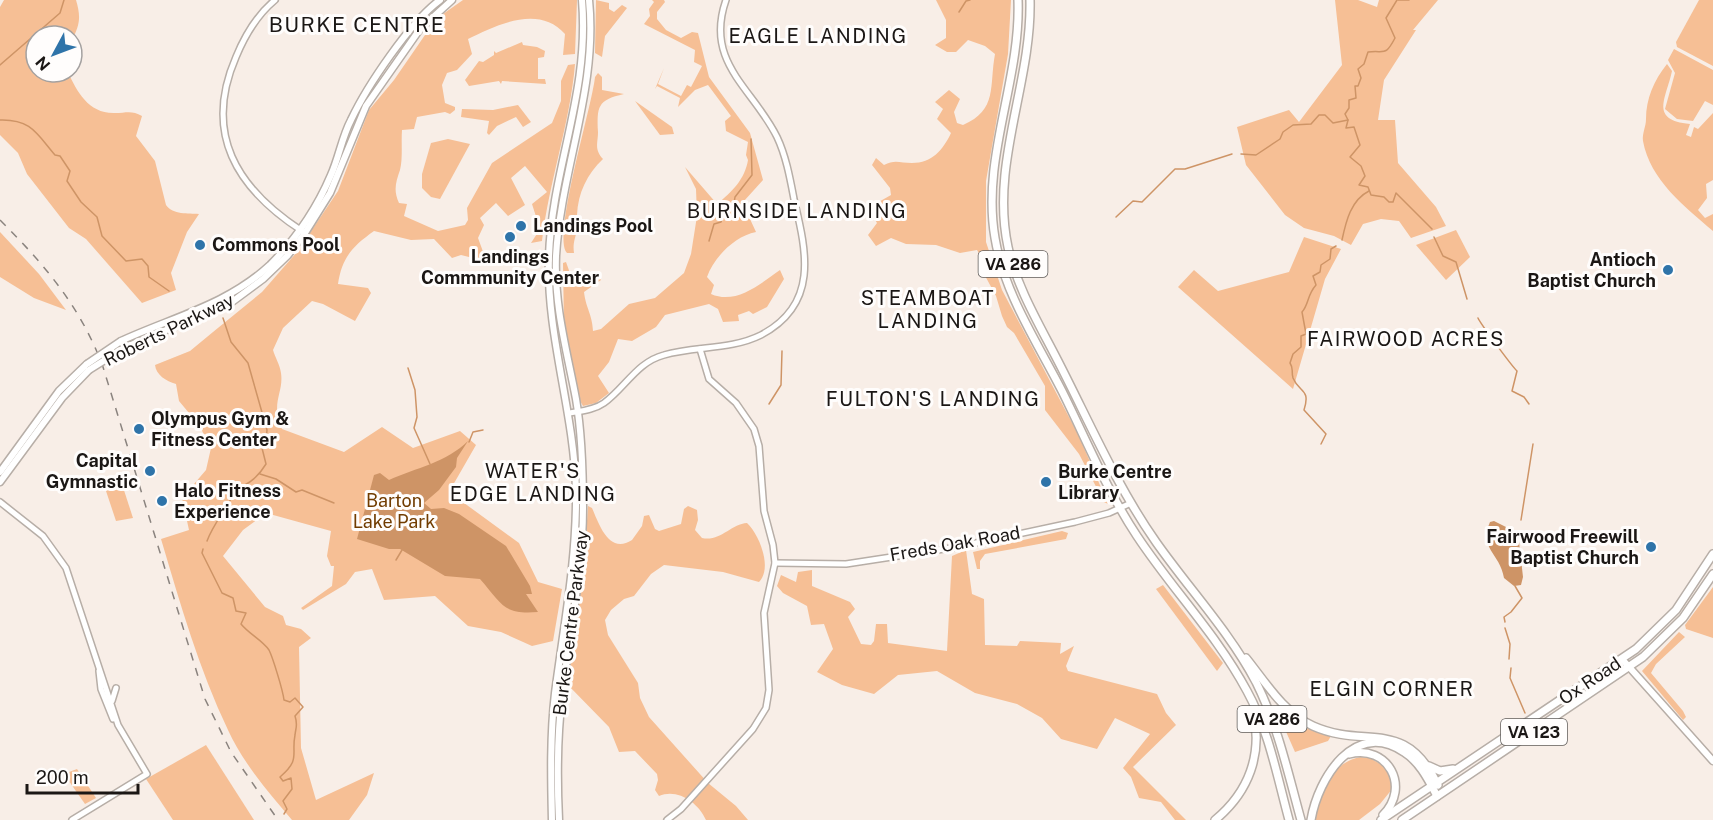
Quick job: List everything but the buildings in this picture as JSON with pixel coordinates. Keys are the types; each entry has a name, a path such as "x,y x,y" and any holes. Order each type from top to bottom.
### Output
{"highway":[{"name":"VA 286","path":"1018,0 1014,67 992,184 994,238 1005,279 1120,508 1149,553 1231,662 1249,694 1264,728 1289,820"},
{"name":"VA 286","path":"1030,0 1027,53 1005,179 1004,219 1008,245 1021,284 1131,503 1157,544 1246,664 1271,715 1300,820"},
{"name":"Ox Road","path":"1379,820 1647,641 1676,610 1713,554"},
{"name":"Ox Road","path":"1402,820 1630,667 1672,632 1713,574"},
{"path":"1221,628 1277,699 1302,720 1323,729 1392,739 1408,747 1432,768 1443,772 1471,760"},
{"path":"1215,820 1242,791 1253,768 1256,750 1253,709 1231,662"},
{"path":"1311,820 1321,785 1341,758 1365,744 1389,745 1411,757 1434,785"},
{"path":"1341,758 1355,753 1371,754 1383,760 1393,772 1397,787 1395,797 1388,811 1379,820"},
{"path":"1420,758 1439,795"}],"main road":[{"name":"Roberts Parkway","path":"303,232 330,178 356,109 414,26 440,0"},
{"name":"Roberts Parkway","path":"0,472 59,391 88,367 122,344 227,297 270,265 303,232 336,181 354,130 366,106 420,29 452,0"},
{"name":"Burke Centre Parkway","path":"582,0 586,60"},
{"name":"Burke Centre Parkway","path":"559,820 560,716 583,525 581,445 573,412 560,329 556,260 562,206 584,105 589,0"},
{"name":"Roberts Parkway","path":"0,482 62,398 88,367"},
{"name":"Burke Centre Parkway","path":"552,820 553,718 576,526 573,412"},
{"path":"1622,659 1713,761"}],"street":[{"path":"275,0 249,31 226,78 223,99 223,134 235,164 250,187 266,204 303,232"},
{"path":"573,412 604,403 653,359 666,354 748,340 773,327 794,304 806,270 803,236 782,149 769,123 731,72 724,55 720,21 726,0"},
{"path":"668,820 693,796 764,714 770,690 765,605 775,563 773,545 765,518 759,446 754,429 736,403 709,379 700,349"},
{"path":"0,502 43,536 61,559 69,575 118,725 147,774 72,820"},
{"name":"Freds Oak Road","path":"775,563 830,566 957,547 1075,522 1131,503"},
{"path":"99,667 102,693 112,719 118,725"},
{"path":"111,703 116,688"}],"green space":[{"path":"4,0 76,0 79,11 78,24 24,24 24,84 74,84 85,100 98,110 115,113 132,112 142,116 136,136 155,161 166,205 177,212 199,214 187,232 171,273 176,290 142,303 86,239 69,228 27,174 18,153 0,135 0,7"},
{"name":"Barton Lake Park","path":"463,0 577,0 575,54 563,55 565,34 555,25 543,20 517,20 504,23 468,39 472,54 457,70 447,73 442,85 445,103 455,107 455,110 450,114 445,112 417,117 414,129 402,130 401,165 396,186 397,198 399,203 407,204 404,216 438,231 465,225 468,220 467,208 492,163 552,123 561,101 561,81 568,65 575,64 569,109 549,196 542,241 531,243 540,229 532,204 547,192 525,166 511,178 525,205 508,216 496,203 480,218 484,225 478,238 485,257 481,260 461,255 452,258 434,239 411,240 374,231 350,253 342,266 338,284 368,288 371,293 355,321 323,304 312,301 283,328 273,350 281,373 277,412 282,429 344,452 382,427 413,448 460,431 476,445 449,492 519,543 538,582 562,589 553,641 532,646 501,632 468,626 435,596 384,600 372,569 355,572 346,584 303,610 301,608 332,586 334,566 331,566 327,556 331,531 266,513 243,530 223,556 265,607 283,616 286,625 301,629 311,638 299,647 301,748 316,800 374,773 367,795 349,820 292,820 257,777 234,742 208,683 175,587 161,539 189,530 182,498 206,470 211,448 199,425 179,401 176,384 162,377 155,365 190,351 262,292 297,252 338,191 369,110 394,80 425,35 443,14"},
{"path":"596,0 609,3 609,9 614,12 622,5 627,8 605,36 602,57 595,53"},
{"path":"652,0 664,0 665,2 657,12 657,19 666,30 681,38 692,32 698,33 709,77 750,133 763,180 735,211 735,215 750,219 756,232 740,238 720,255 707,277 714,285 711,294 720,297 739,295 756,287 780,270 784,279 767,307 753,314 749,311 738,315 739,321 723,322 718,309 709,304 665,315 656,327 632,341 618,339 609,362 598,376 609,393 596,403 583,406 579,399 564,327 563,263 566,262 571,276 599,277 601,280 584,292 593,331 601,329 629,304 655,298 684,273 691,254 697,216 696,189 685,167 717,204 737,185 748,160 746,155 748,142 726,131 725,121 731,116 708,85 695,90 678,107 680,98 657,86 655,89 664,68 658,84 681,96 687,85 691,87 702,66 694,62 695,50 644,24 650,16 649,9 654,2"},
{"path":"936,0 1011,0 1008,54 986,181 986,242 1002,290 1079,436 1108,504 1104,502 1079,454 1045,410 1045,386 1014,333 1007,327 996,296 983,272 984,262 977,250 960,253 936,245 906,244 891,238 876,246 868,235 877,223 868,208 891,195 890,188 872,165 876,158 884,165 895,162 919,162 931,158 944,145 951,133 937,119 943,109 935,102 949,90 960,99 954,112 957,123 963,125 982,112 990,96 995,54 985,46 968,40 956,52 947,52 935,45 946,38 946,20"},
{"path":"1335,0 1358,0 1377,7 1379,0 1438,0 1413,30 1416,30 1384,80 1378,120 1395,120 1398,163 1436,207 1446,226 1411,238 1399,221 1381,219 1363,224 1351,245 1334,236 1304,228 1285,215 1246,165 1237,127 1289,110 1299,122 1342,65"},
{"path":"1699,0 1713,0 1713,66 1677,47 1676,42"},
{"path":"522,42 523,45 545,51 544,57 538,58 538,79 545,79 546,84 502,81 501,84 499,81 469,86 465,80 479,61 483,62 494,55 494,51 496,53"},
{"path":"1674,49 1713,70 1713,105 1705,101 1693,121 1677,119 1665,109 1675,73 1668,60"},
{"path":"1667,64 1672,71 1663,106 1669,118 1690,124 1686,135 1691,137 1694,127 1698,129 1713,113 1713,180 1706,184 1707,198 1698,210 1705,218 1713,214 1713,231 1670,192 1653,168 1643,141 1649,97"},
{"path":"598,73 602,77 602,90 624,94 608,99 600,106 597,146 603,159 592,171 581,192 574,253 567,253 564,242 568,198 595,77"},
{"path":"635,101 672,127 674,134 660,135"},
{"path":"518,105 531,122 523,127 516,117 497,126 489,135 487,133 489,121 461,117 462,109 493,110"},
{"path":"448,139 470,144 440,199 431,197 422,188 422,174 431,143"},
{"path":"1456,230 1470,257 1446,280 1416,245"},
{"path":"0,232 39,274 66,310 34,298 0,277"},
{"path":"1304,237 1341,249 1325,279 1293,389 1178,287 1194,270 1218,291 1289,272"},
{"path":"121,481 133,518 116,521 104,485"},
{"path":"588,506 592,508 606,536 617,544 624,544 632,540 642,526 644,516 649,515 655,529 659,531 681,524 684,509 688,506 697,510 698,520 695,530 702,538 708,539 720,535 747,523 756,535 765,560 763,576 759,582 723,572 664,565 651,574 634,596 624,599 611,610 605,620 608,635 638,683 640,698 649,717 708,783 736,806 748,820 706,820 698,808 686,798 673,794 659,796 655,790 657,774 635,751 619,752 609,727 567,684 584,566"},
{"path":"1062,531 1068,533 1066,539 985,554 980,561 980,569 977,569 973,552"},
{"path":"966,550 972,594 984,599 985,645 1017,646 1020,641 1061,643 1060,654 1074,646 1066,666 1068,671 1157,694 1166,713 1176,725 1133,767 1186,820 1175,820 1161,802 1139,798 1131,777 1123,768 1150,734 1115,718 1097,749 1061,739 1042,718 1017,704 975,693 937,671 898,675 874,694 842,685 817,672 833,649 824,624 811,625 807,606 783,593 777,586 781,575 796,582 798,572 812,570 812,586 850,602 855,609 848,617 861,644 871,645 874,641 876,624 887,624 888,643 947,651 952,556"},
{"path":"1163,585 1223,663 1217,671 1156,589"},
{"path":"1713,587 1713,638 1686,629 1685,625"},
{"path":"1679,632 1685,637 1656,664 1651,673 1683,711 1686,717 1683,720 1642,671"},
{"path":"1276,709 1296,724 1331,736 1328,741 1295,752"},
{"path":"206,745 254,820 173,820 146,779"},
{"path":"1360,757 1370,758 1387,768 1393,788 1380,804 1359,820 1314,820 1323,790 1334,772 1350,760"},
{"path":"77,769 96,798 85,804 64,774"}],"shaded area":[{"path":"468,441 457,458 456,467 439,490 424,503 431,509 444,508 459,514 506,546 530,586 532,594 526,594 538,612 517,612 504,606 480,579 445,576 400,549 389,549 357,539 374,475 380,473 389,480 441,459"},
{"path":"1494,521 1518,533 1523,577 1521,585 1514,586 1504,578 1502,569 1488,545 1487,531 1490,522"}],"waterway":[{"path":"0,65 60,13 64,0"},
{"path":"959,12 966,1 970,0"},
{"path":"1397,0 1386,18 1395,38 1392,44 1387,50 1368,52 1364,64 1358,69 1361,78 1358,86 1355,86 1356,98 1349,100 1349,108 1345,114 1348,120 1346,128 1354,127 1360,145 1350,157 1361,166 1365,176 1359,185 1368,187 1371,195 1384,197 1389,202 1393,202 1396,193 1432,229"},
{"path":"1398,0 1409,0"},
{"path":"1241,154 1256,155 1280,139 1283,132 1293,125 1311,124 1319,115 1325,115 1333,123 1348,120"},
{"path":"0,120 11,120 26,125 38,134 55,155 60,156 70,171 67,181 81,202 97,217 102,236 126,261 142,259 148,266 149,277 169,291"},
{"path":"709,241 714,224 721,222 726,209 734,203 735,197 752,175 751,139"},
{"path":"1116,217 1133,201 1142,202 1175,169 1185,169 1232,154"},
{"path":"1342,240 1354,205 1369,191"},
{"path":"1434,237 1443,256 1456,262 1467,299"},
{"path":"1321,444 1326,434 1304,410 1305,394 1295,383 1290,363 1293,354 1301,347 1301,336 1306,334 1302,312 1316,285 1313,276 1320,272 1321,265 1330,259 1331,249 1336,246"},
{"path":"207,541 237,487 254,479 266,464 261,444 266,440 267,430 248,363 231,342 223,318"},
{"path":"1478,318 1517,371 1512,391 1524,397 1529,404"},
{"path":"769,404 781,385 782,351"},
{"path":"408,368 415,390 417,417 414,428 430,464"},
{"path":"469,442 473,432 483,430"},
{"path":"1521,520 1533,444"},
{"path":"260,474 276,479 296,492 302,490 334,503"},
{"path":"203,549 202,553 222,593 233,598 236,611 246,613 241,624 269,650 284,700 290,702 295,698 303,707 295,716 293,761 280,777 283,781 291,778 292,789 283,801 287,809 284,814"},
{"path":"396,560 402,550"},
{"path":"1505,622 1504,617 1522,598 1515,586"},
{"path":"1505,628 1510,644 1509,659"},
{"path":"1511,668 1510,678 1525,713"}],"railway":[{"path":"0,220 32,253 60,288 94,345 103,367 205,699 231,752 278,820"}],"place":[{"name":"Landings Pool","path":"521,226"},
{"name":"Landings Commmunity Center","path":"510,237"},
{"name":"Commons Pool","path":"200,245"},
{"name":"Antioch Baptist Church","path":"1668,270"},
{"name":"Olympus Gym & Fitness Center","path":"139,429"},
{"name":"Capital Gymnastic","path":"150,471"},
{"name":"Burke Centre Library","path":"1046,482"},
{"name":"Halo Fitness Experience","path":"162,501"},
{"name":"Fairwood Freewill Baptist Church","path":"1651,547"}],"district":[{"name":"BURKE CENTRE","path":"357,25"},
{"name":"EAGLE LANDING","path":"818,36"},
{"name":"BURNSIDE LANDING","path":"797,211"},
{"name":"STEAMBOAT LANDING","path":"928,310"},
{"name":"FAIRWOOD ACRES","path":"1406,339"},
{"name":"FULTON'S LANDING","path":"933,399"},
{"name":"WATER'S EDGE LANDING","path":"533,482"},
{"name":"ELGIN CORNER","path":"1392,689"}]}
